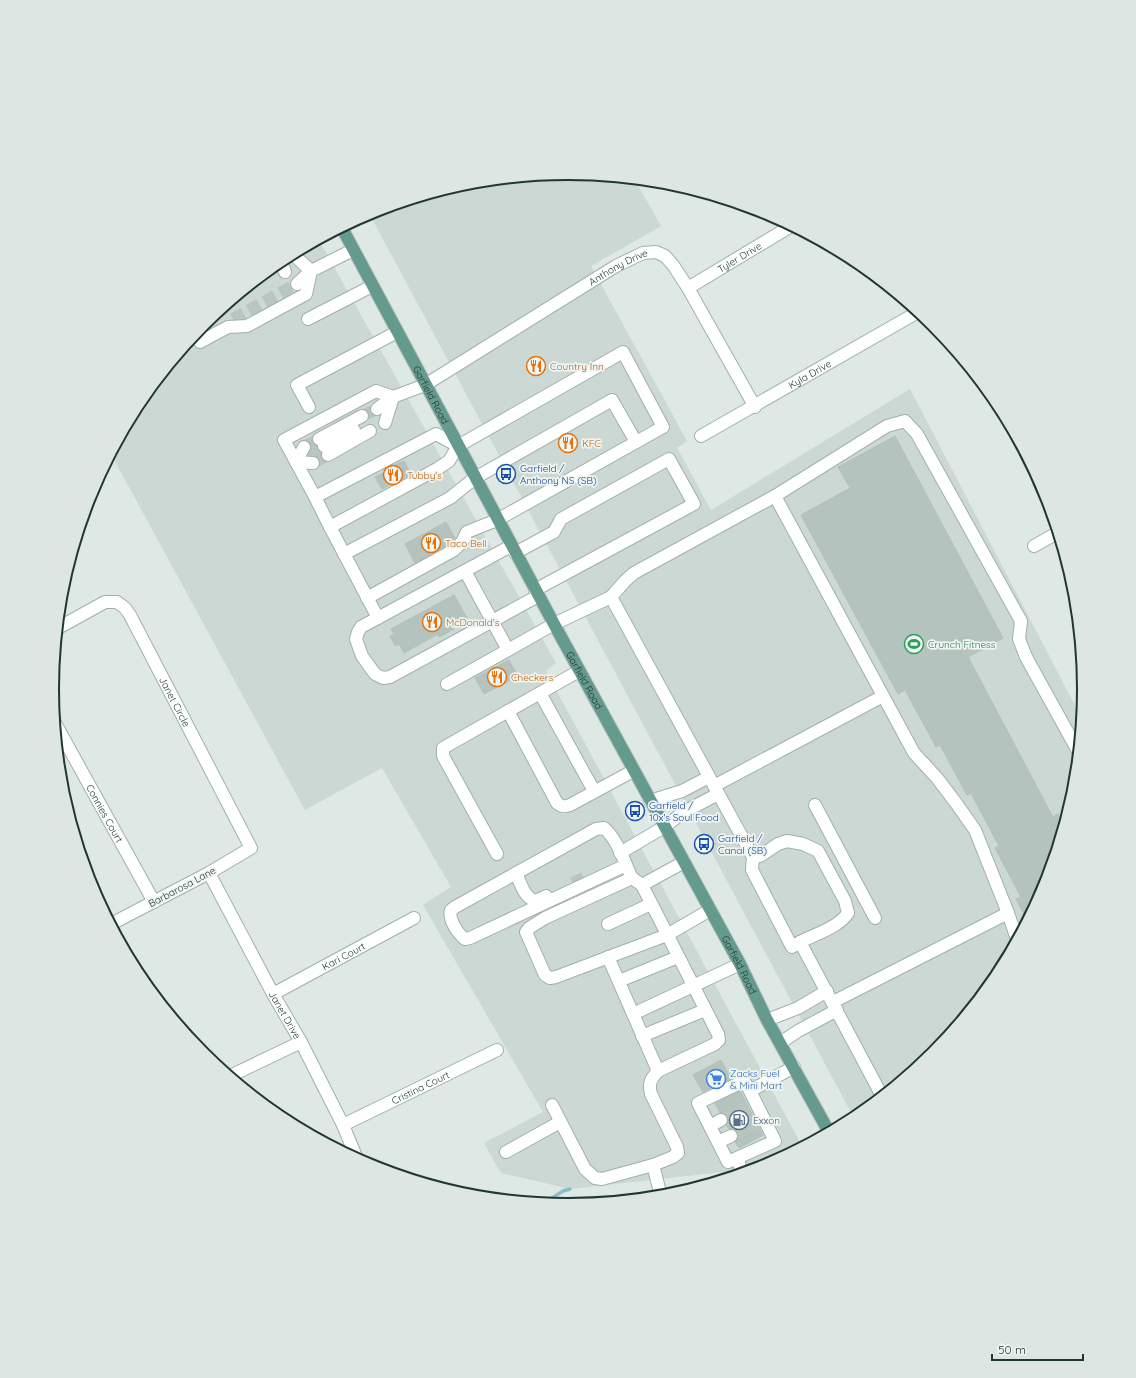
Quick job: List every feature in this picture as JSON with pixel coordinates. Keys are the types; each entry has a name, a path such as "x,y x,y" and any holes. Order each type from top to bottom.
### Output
{"main road":[{"name":"Garfield Road","path":"344,232 497,520 740,964 767,1020 794,1066 826,1127"}],"street":[{"name":"Tyler Drive","path":"688,288 786,229"},
{"path":"297,284 311,271 353,250"},
{"name":"Anthony Drive","path":"393,397 381,416 393,397 425,385 616,266 643,253 656,252 665,256 673,265 688,288 755,407"},
{"path":"199,339 200,342 228,327 247,326 306,294 311,271 303,255"},
{"path":"297,258 311,271"},
{"path":"283,267 285,272"},
{"path":"308,319 372,286"},
{"name":"Kyla Drive","path":"701,436 755,407 913,315"},
{"path":"206,331 233,319"},
{"path":"309,407 297,385 397,332"},
{"path":"330,527 449,461 458,446 623,352 663,427 497,520 467,532 462,542 454,550 367,598"},
{"path":"378,618 284,440 376,391 393,397"},
{"path":"344,554 450,498 475,478 612,400 636,442"},
{"path":"447,684 554,624 611,597 634,573 775,496 887,426 905,421 917,434 1021,621 1019,639 1026,657 1074,745"},
{"path":"366,424 324,447 366,424"},
{"path":"315,498 436,434 458,446"},
{"path":"296,462 308,455"},
{"path":"669,458 694,504 537,593 492,621 390,676 383,678 375,674 362,656 356,639 361,627 465,570 513,549 554,532 561,519 669,458"},
{"path":"775,496 914,753 937,778 974,830 1015,933"},
{"path":"1034,546 1053,535"},
{"path":"465,570 508,650"},
{"path":"611,597 753,856 752,870 792,947 835,925 848,913 845,901 818,851 803,844 787,841 778,844 760,856 753,856"},
{"name":"Janet Circle","path":"63,625 105,602 117,602 125,608 134,622 251,848"},
{"path":"496,854 442,756 442,748 579,671"},
{"path":"540,693 594,791"},
{"path":"620,853 664,827 714,786 883,696"},
{"path":"508,711 557,803 561,806 570,805 633,770"},
{"name":"Connies Court","path":"61,734 154,902"},
{"path":"650,801 682,791 714,786"},
{"path":"815,805 875,918"},
{"path":"552,1105 585,1169 595,1178 602,1179 653,1165 673,1157 678,1152 677,1147 651,1094 649,1086 651,1078 658,1071 714,1044 719,1040 718,1034 651,904 626,865 609,832 604,828 596,829 451,910 450,917 461,936 465,939 470,938 626,865"},
{"name":"Barbarosa Lane","path":"115,922 209,873 251,848"},
{"path":"684,862 545,918 529,928 526,932 527,937 545,975 550,978 556,977 608,957 666,934 710,910"},
{"name":"Janet Drive","path":"209,873 273,994 301,1042 343,1125 354,1151"},
{"path":"516,874 526,895 530,899 536,901 573,883"},
{"path":"585,877 591,874 604,876"},
{"path":"608,924 651,904"},
{"path":"780,1043 798,1031 832,1001 1008,913"},
{"name":"Kari Court","path":"273,994 414,918"},
{"path":"800,942 880,1092"},
{"path":"608,957 658,1071"},
{"path":"619,981 678,957"},
{"path":"633,1014 740,964"},
{"path":"767,1020 798,1008 832,1001"},
{"path":"642,1036 705,1010"},
{"path":"234,1074 301,1042"},
{"name":"Cristina Court","path":"343,1125 497,1050"},
{"path":"750,1090 794,1066"},
{"path":"744,1080 750,1090 752,1104 761,1121 775,1141 728,1162 698,1103 744,1080"},
{"path":"710,1126 721,1120"},
{"path":"506,1152 560,1122"},
{"path":"718,1142 731,1136"},
{"path":"738,1158 740,1168"},
{"path":"653,1165 659,1189"}],"shaded area":[{"path":"568,180 601,181 638,185 661,226 591,266 687,441 677,448 711,510 910,389 1076,708 1076,722 1073,755 1060,821 1038,884 1025,914 1009,944 972,999 951,1025 904,1072 851,1112 372,219 436,197 502,184"},
{"path":"321,244 556,663 546,671 800,1142 732,1171 570,1189 501,1173 484,1143 543,1112 423,905 451,887 382,768 305,810 114,459 127,434 164,379 185,353 208,329 232,306 258,285 285,266"}],"building":[{"path":"895,436 1003,638 968,657 1053,817 1058,814 1060,819 1050,853 1024,915 1016,899 1021,897 995,848 999,846 971,793 967,795 940,745 936,747 905,690 898,694 801,515 850,488 838,467"},
{"name":"Tubby's","path":"404,461 411,474 382,489 375,477 386,471 385,469"},
{"name":"Taco Bell","path":"446,522 455,538 449,544 415,563 405,544"},
{"name":"McDonald's","path":"454,595 467,618 452,626 454,629 439,637 438,634 404,653 399,644 395,646 390,636 394,634 391,629"},
{"name":"Checkers","path":"509,660 518,676 484,694 475,678"},
{"path":"721,1060 731,1079 703,1092 693,1075"},
{"path":"740,1091 763,1135 739,1148 735,1142 738,1137 738,1133 735,1130 729,1129 726,1125 728,1117 725,1113 720,1113 715,1103"}],"waterway":[{"path":"553,1198 563,1191 570,1189"}],"tunnel":[{"path":"233,319 297,284"},
{"path":"362,416 377,409"},
{"path":"304,447 319,439"},
{"path":"308,454 324,446"},
{"path":"313,463 328,455"},
{"path":"573,883 585,877"},
{"path":"721,1120 748,1106"},
{"path":"731,1136 757,1123"}],"place":[{"name":"Country Inn","path":"536,366"},
{"name":"KFC","path":"568,443"},
{"name":"Garfield / Anthony NS (SB)","path":"506,474"},
{"name":"Tubby's","path":"393,475"},
{"name":"Taco Bell","path":"431,543"},
{"name":"McDonald's","path":"432,622"},
{"name":"Crunch Fitness","path":"914,644"},
{"name":"Checkers","path":"497,677"},
{"name":"Garfield / 10x's Soul Food","path":"635,811"},
{"name":"Garfield / Canal (SB)","path":"704,844"},
{"name":"Zacks Fuel & Mini Mart","path":"716,1079"},
{"name":"Exxon","path":"739,1120"}]}
